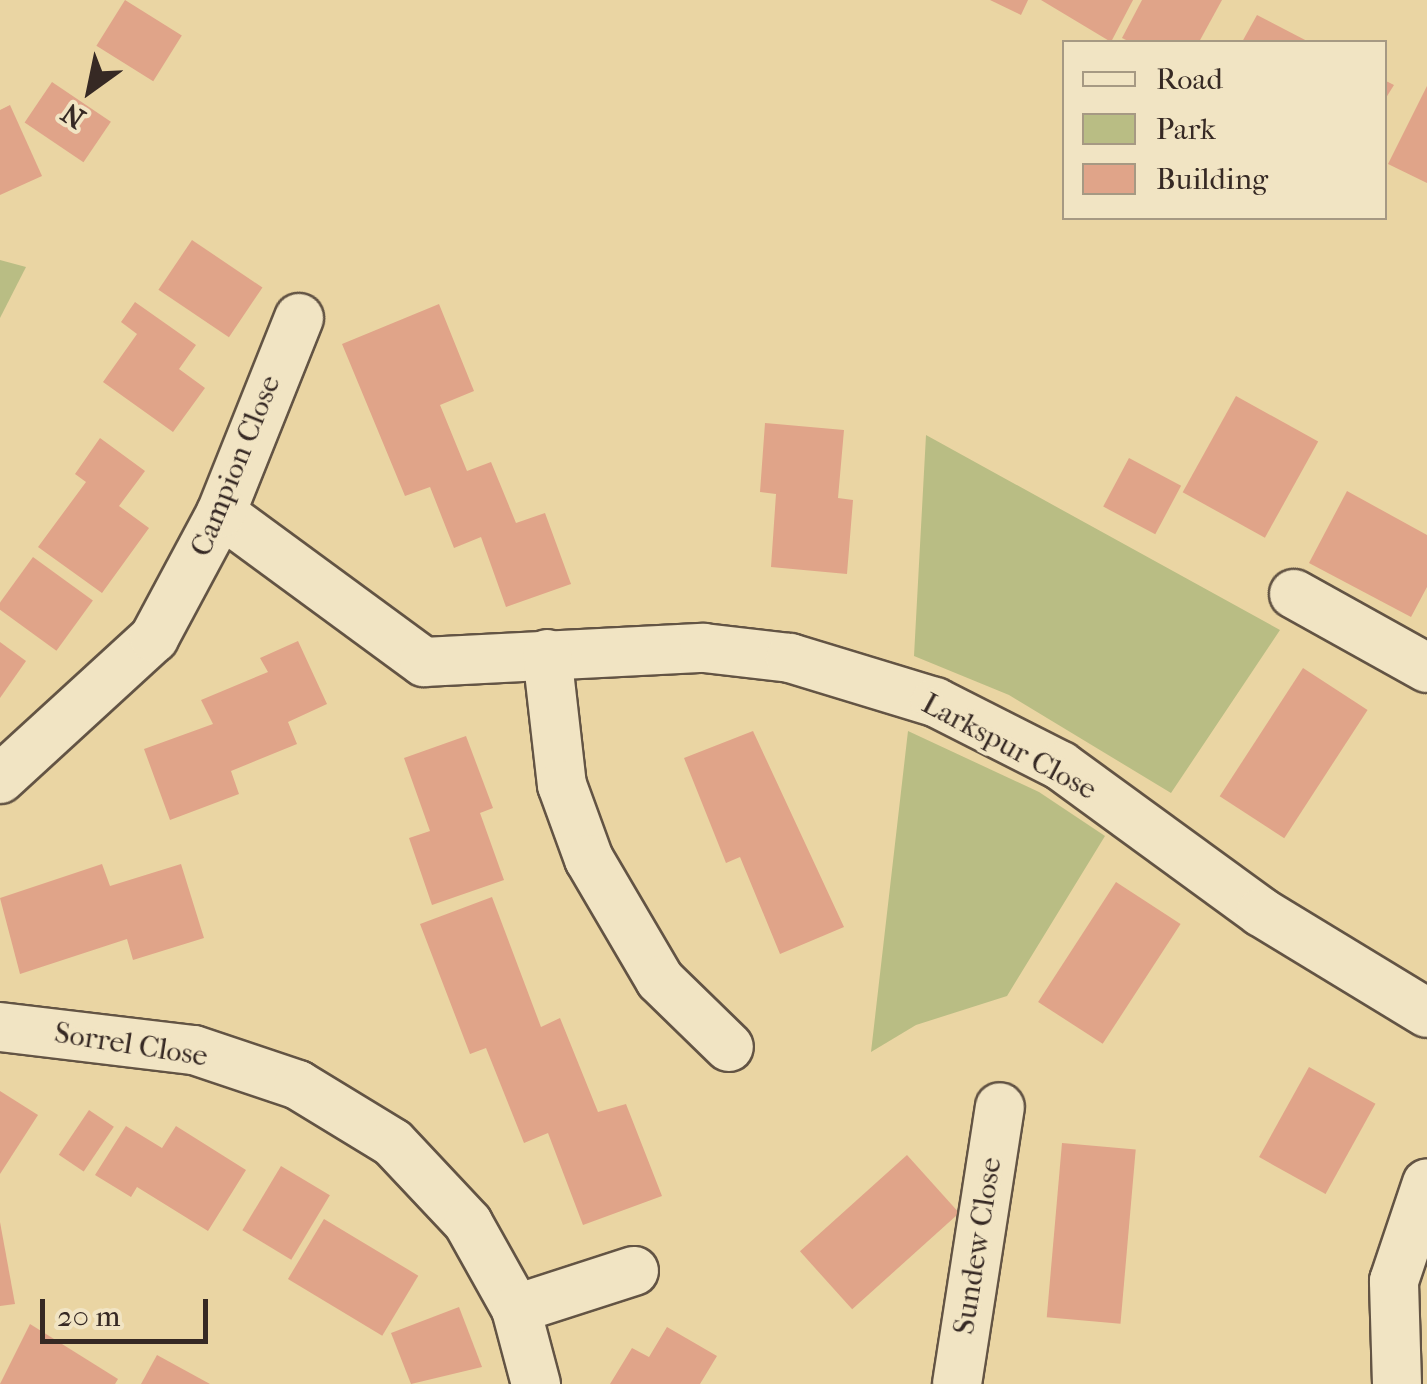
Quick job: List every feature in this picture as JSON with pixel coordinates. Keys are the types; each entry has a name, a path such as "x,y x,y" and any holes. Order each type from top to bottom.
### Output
{"street":[{"name":"Campion Close","path":"0,780 154,638 222,512 299,318"},
{"name":"Larkspur Close","path":"222,512 424,662 638,645 790,658 935,702 1061,766 1276,922 1427,1014"},
{"path":"1294,594 1427,668"},
{"path":"547,654 562,785 589,859 660,980 729,1046"},
{"name":"Sorrel Close","path":"0,1027 194,1050 298,1085 393,1143 468,1223 516,1309 536,1384"},
{"name":"Sundew Close","path":"956,1384 1000,1107"},
{"path":"1397,1384 1394,1280 1427,1183"},
{"path":"516,1309 634,1271"}],"green space":[{"path":"0,260 26,267 0,318"},
{"path":"926,435 1280,630 1171,793 1009,695 914,656"},
{"path":"908,731 1039,792 1105,836 1007,996 916,1025 871,1052"}],"building":[{"path":"125,0 182,36 153,81 96,46"},
{"path":"990,0 1028,0 1021,15"},
{"path":"1041,0 1133,0 1112,40"},
{"path":"1142,0 1222,0 1200,40 1122,38"},
{"path":"1257,15 1305,40 1243,40"},
{"path":"52,82 111,122 83,162 25,123"},
{"path":"1427,86 1427,183 1388,164"},
{"path":"10,105 42,176 0,195 0,110"},
{"path":"192,240 262,288 229,337 158,290"},
{"path":"135,302 196,345 179,369 205,388 173,432 103,382 137,334 121,322"},
{"path":"439,304 474,391 440,405 467,471 491,462 516,523 545,513 571,584 506,607 481,537 454,548 430,487 405,496 342,344"},
{"path":"1236,396 1318,442 1265,538 1183,492"},
{"path":"765,423 844,430 838,498 853,500 847,574 771,567 776,494 760,492"},
{"path":"100,438 145,471 119,506 149,528 102,593 38,547 86,482 75,474"},
{"path":"1129,458 1181,486 1155,534 1103,507"},
{"path":"1347,491 1427,535 1427,587 1411,617 1309,563"},
{"path":"33,557 93,600 56,651 0,610 0,602"},
{"path":"298,641 327,704 288,722 297,744 231,771 239,794 170,820 144,749 213,724 201,700 268,672 260,658"},
{"path":"0,642 26,661 0,698"},
{"path":"1303,668 1368,710 1284,838 1220,796"},
{"path":"753,731 844,927 780,954 740,857 726,863 684,758"},
{"path":"466,736 493,808 480,813 504,880 432,905 409,838 430,831 404,758"},
{"path":"102,864 110,886 181,864 204,938 133,960 127,939 20,974 0,898"},
{"path":"1116,882 1181,924 1103,1044 1038,1002"},
{"path":"492,897 541,1027 560,1018 598,1112 626,1104 662,1196 583,1225 548,1133 524,1143 486,1048 470,1054 420,924"},
{"path":"1309,1067 1375,1104 1326,1194 1259,1157"},
{"path":"0,1091 38,1115 0,1174"},
{"path":"89,1110 114,1127 84,1172 59,1155"},
{"path":"126,1126 162,1148 176,1126 246,1170 208,1231 137,1187 131,1197 95,1175"},
{"path":"1062,1143 1136,1149 1120,1324 1047,1317"},
{"path":"907,1155 959,1213 852,1309 800,1251"},
{"path":"281,1166 330,1195 291,1260 242,1230"},
{"path":"324,1219 418,1276 382,1336 288,1279"},
{"path":"0,1222 15,1304 0,1306"},
{"path":"459,1307 482,1367 411,1384 391,1333"},
{"path":"30,1324 118,1379 115,1384 0,1384"},
{"path":"667,1327 717,1356 700,1384 610,1384 632,1348 649,1357"},
{"path":"157,1355 210,1384 141,1384"}]}
